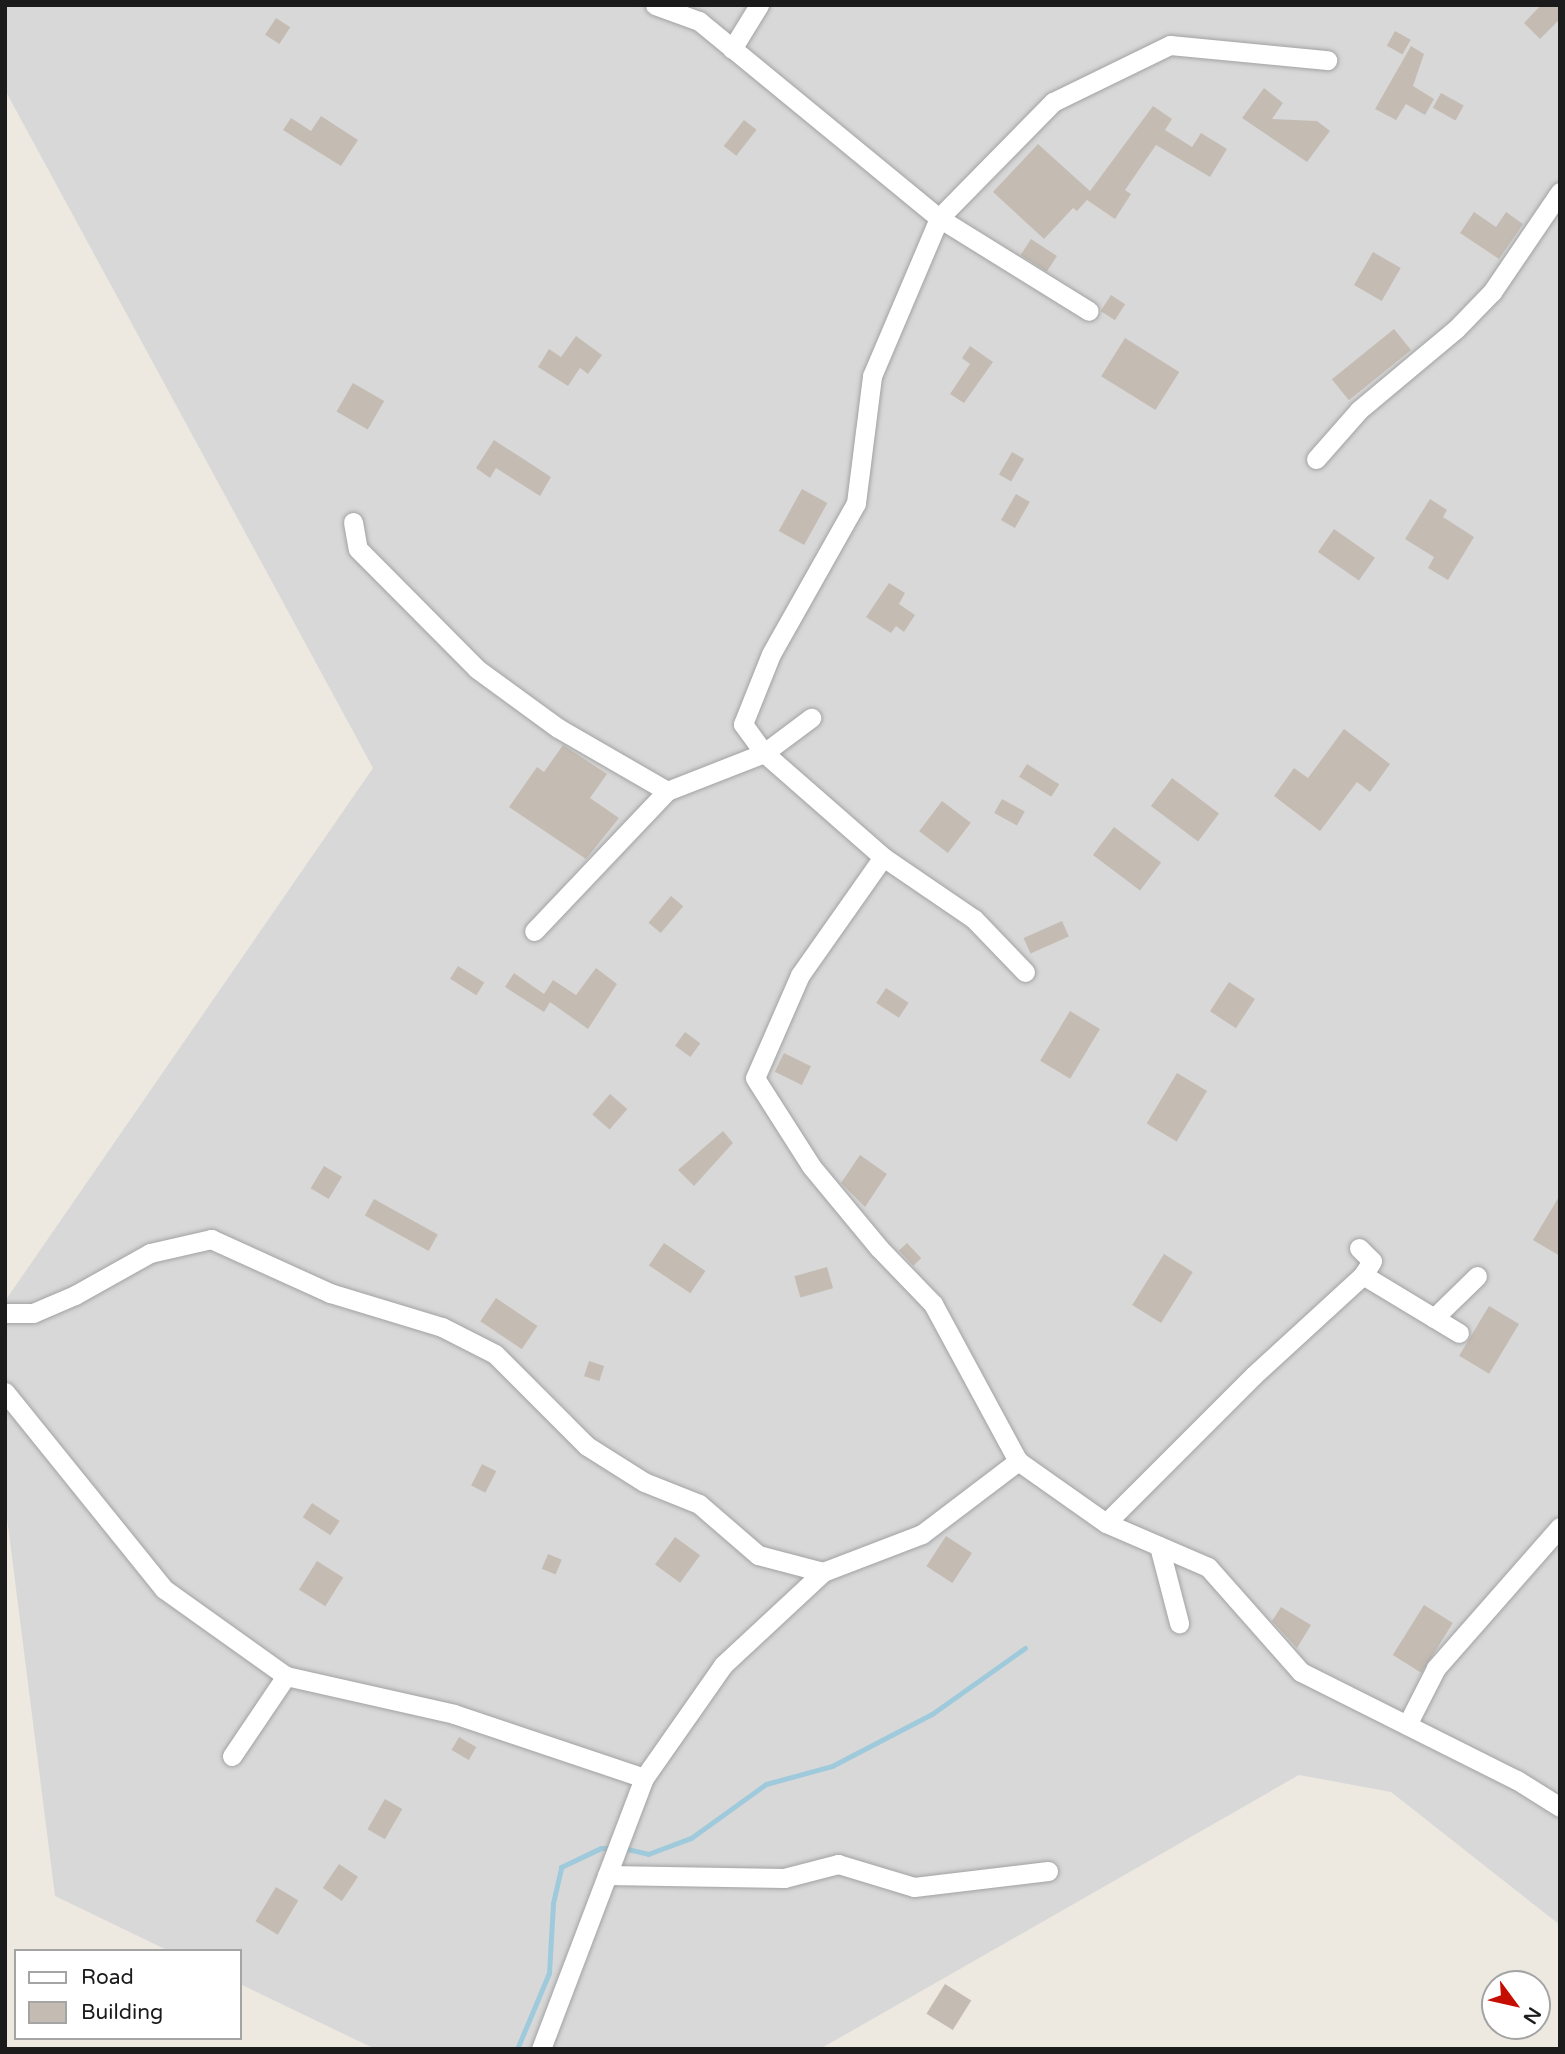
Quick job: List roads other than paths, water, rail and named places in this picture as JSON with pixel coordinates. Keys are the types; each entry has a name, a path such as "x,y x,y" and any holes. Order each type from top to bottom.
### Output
{"street":[{"path":"655,5 699,21 939,218 1089,311"},
{"path":"732,49 759,5"},
{"path":"1025,972 974,919 883,857 764,753 743,724 771,654 856,503 872,376 939,218 1053,102 1170,45 1326,60"},
{"path":"1316,459 1359,410 1456,329 1492,292 1560,192"},
{"path":"353,522 358,550 477,669 558,728 667,790"},
{"path":"534,931 667,790 764,753 811,718"},
{"path":"883,857 800,975 755,1078 811,1166 879,1248 933,1304 1018,1461 1106,1522 1208,1567 1301,1672 1517,1780 1560,1807"},
{"path":"5,1312 33,1313 75,1295 150,1253 211,1239 330,1293 442,1327 495,1354 587,1446 643,1482 699,1504 758,1555 823,1572"},
{"path":"1106,1522 1254,1374 1363,1275 1372,1261 1359,1248"},
{"path":"1363,1275 1459,1333"},
{"path":"1434,1318 1477,1276"},
{"path":"5,1392 164,1589 286,1676 454,1714 644,1778"},
{"path":"541,2049 644,1778 723,1665 823,1572 922,1534 1018,1461"},
{"path":"1408,1725 1436,1668 1560,1527"},
{"path":"1159,1546 1180,1623"},
{"path":"232,1756 286,1676"},
{"path":"607,1875 784,1878 838,1864 914,1886 1048,1871"}],"waterway":[{"path":"623,1848 648,1854 691,1838 766,1784 832,1766 932,1714 1025,1648"},
{"path":"517,2049 549,1973 553,1903 561,1867 601,1848 613,1848"}]}
